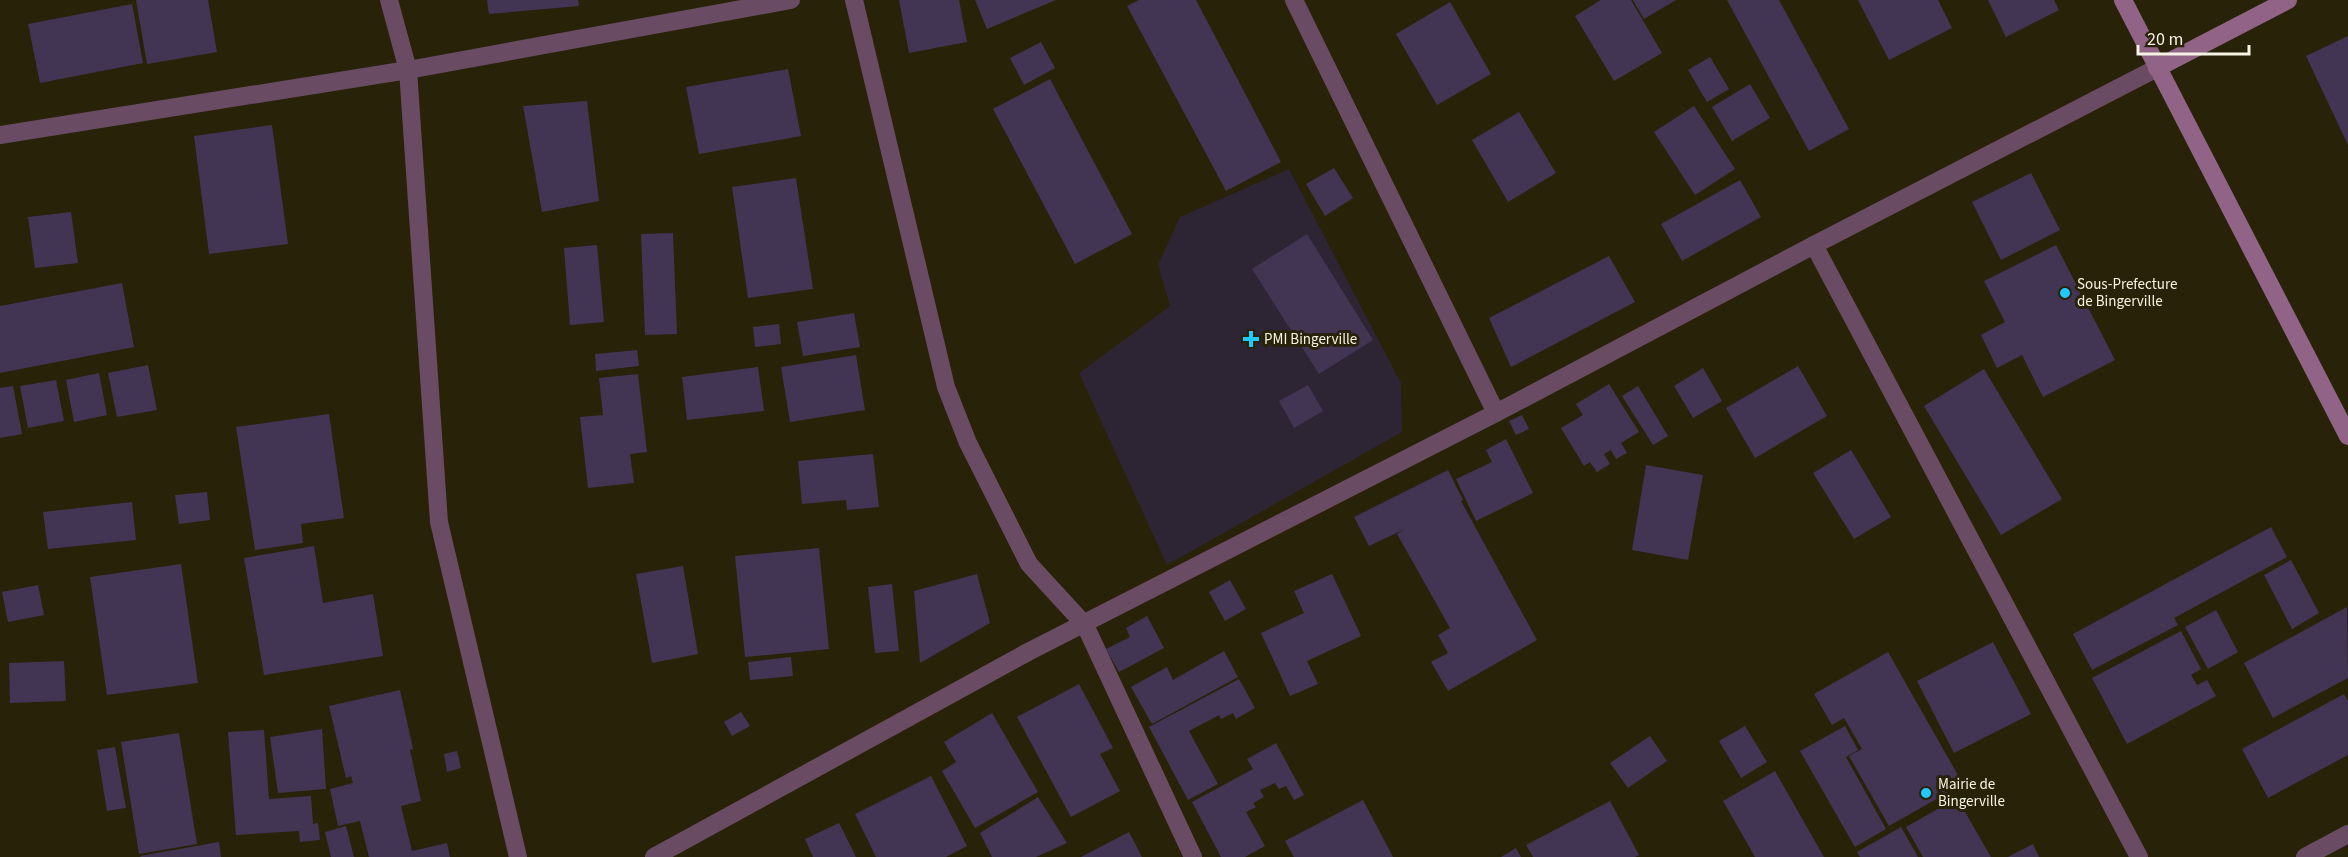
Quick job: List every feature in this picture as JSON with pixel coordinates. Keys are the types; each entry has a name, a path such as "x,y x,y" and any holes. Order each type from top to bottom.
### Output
{"main road":[{"path":"2123,0 2157,68 2342,409 2348,436"},
{"path":"2157,68 2288,0"}],"street":[{"path":"389,0 408,69 439,522 518,857"},
{"path":"0,135 408,69 790,0"},
{"path":"854,0 946,387 968,443 1029,564 1085,625 1193,857"},
{"path":"1294,0 1496,413"},
{"path":"654,857 1028,652 1085,625 1496,413 1814,244 2157,68"},
{"path":"1814,244 2139,857"},
{"path":"2305,857 2348,834"}],"shaded area":[{"name":"PMI Bingerville","path":"1289,169 1401,383 1402,432 1167,565 1079,373 1170,306 1158,265 1180,217"}],"building":[{"path":"136,0 208,0 217,52 147,64"},
{"path":"487,0 578,0 579,6 489,14"},
{"path":"899,0 959,0 967,42 909,53"},
{"path":"975,0 1056,0 987,29"},
{"path":"1139,0 1196,0 1281,162 1226,191 1127,6"},
{"path":"1601,0 1631,0 1662,53 1614,81 1575,16"},
{"path":"1633,0 1676,0 1644,19"},
{"path":"1727,0 1779,0 1849,129 1809,151"},
{"path":"1858,0 1938,0 1952,28 1889,60"},
{"path":"1988,0 2054,0 2059,10 2006,37"},
{"path":"1450,2 1491,74 1437,105 1396,34"},
{"path":"132,4 143,63 40,83 28,24"},
{"path":"2348,36 2348,145 2306,56"},
{"path":"1041,42 1055,68 1024,85 1010,58"},
{"path":"1710,57 1729,89 1707,102 1688,70"},
{"path":"788,69 801,136 699,154 686,87"},
{"path":"1050,79 1132,234 1075,264 993,109"},
{"path":"1750,84 1770,118 1732,141 1712,107"},
{"path":"587,101 599,201 542,212 523,106"},
{"path":"1694,106 1735,169 1695,195 1654,132"},
{"path":"1519,112 1556,173 1508,202 1472,140"},
{"path":"272,125 288,244 209,254 194,136"},
{"path":"1334,168 1353,198 1325,216 1306,184"},
{"path":"2031,173 2060,230 2001,260 1972,202"},
{"path":"796,178 813,289 748,298 732,187"},
{"path":"1740,180 1761,217 1682,261 1661,224"},
{"path":"71,212 78,263 35,268 28,217"},
{"path":"673,233 677,334 645,335 641,234"},
{"name":"PMI Bingerville","path":"1307,234 1373,340 1319,374 1252,269"},
{"path":"597,245 604,322 570,325 564,248"},
{"path":"2056,245 2115,360 2043,397 2022,355 1997,368 1981,335 2005,322 1984,281"},
{"path":"1609,256 1635,302 1511,367 1489,318"},
{"path":"122,283 134,347 0,373 0,306"},
{"path":"854,313 860,347 803,356 797,322"},
{"path":"779,324 781,344 755,347 753,327"},
{"path":"637,350 639,366 596,371 595,354"},
{"path":"856,355 865,410 790,422 781,367"},
{"path":"148,365 157,410 117,417 108,373"},
{"path":"1798,366 1827,416 1755,458 1726,408"},
{"path":"758,367 764,411 687,420 682,377"},
{"path":"1703,368 1722,401 1693,418 1674,386"},
{"path":"1984,369 2062,499 2001,535 1924,406"},
{"path":"99,373 107,415 74,422 66,380"},
{"path":"638,374 647,452 630,454 634,483 588,488 580,417 603,415 599,378"},
{"path":"56,380 64,421 28,428 20,386"},
{"path":"1609,384 1639,432 1621,443 1627,453 1616,459 1611,450 1604,454 1610,464 1597,472 1590,462 1584,466 1561,428 1583,415 1576,404"},
{"name":"PMI Bingerville","path":"1308,385 1323,411 1294,428 1279,401"},
{"path":"13,386 22,434 0,438 0,388"},
{"path":"1638,386 1668,436 1653,445 1622,396"},
{"path":"329,414 344,518 301,524 303,543 255,550 236,427"},
{"path":"1522,415 1529,429 1516,435 1509,421"},
{"path":"1506,439 1533,493 1476,521 1456,479 1492,462 1486,450"},
{"path":"1851,450 1891,517 1854,539 1813,473"},
{"path":"873,454 879,507 847,510 846,500 802,504 798,461"},
{"path":"1646,465 1703,475 1688,560 1632,550"},
{"path":"1448,470 1463,500 1461,501 1537,640 1448,691 1431,662 1448,653 1438,635 1450,628 1397,534 1405,529 1369,546 1354,517"},
{"path":"207,492 210,520 179,524 175,495"},
{"path":"132,502 136,540 48,549 43,512"},
{"path":"2271,527 2287,557 2174,618 2178,625 2092,670 2073,634"},
{"path":"314,546 323,603 373,594 383,656 264,675 244,558"},
{"path":"819,548 829,649 745,657 735,556"},
{"path":"2291,560 2319,613 2292,629 2264,575"},
{"path":"181,564 198,683 107,695 90,577"},
{"path":"683,566 698,654 652,663 636,574"},
{"path":"977,574 990,623 920,663 914,591"},
{"path":"1332,574 1361,636 1307,661 1318,684 1290,696 1261,633 1304,613 1294,591"},
{"path":"1230,580 1246,609 1225,621 1209,592"},
{"path":"892,584 899,651 875,653 868,587"},
{"path":"38,585 44,615 8,622 2,592"},
{"path":"2347,607 2348,678 2273,718 2244,663"},
{"path":"2216,610 2238,652 2208,669 2185,627"},
{"path":"1147,616 1164,648 1119,672 1106,649 1130,637 1126,628"},
{"path":"2181,631 2201,669 2191,675 2197,685 2207,680 2216,696 2127,744 2092,678"},
{"path":"1993,642 2031,714 1954,753 1917,681"},
{"path":"1224,651 1238,677 1152,724 1131,687 1167,667 1173,680"},
{"path":"1888,652 1963,784 1889,826 1849,756 1862,749 1844,718 1832,725 1814,694"},
{"path":"791,657 793,676 750,680 748,662"},
{"path":"64,661 66,701 10,703 9,663"},
{"path":"1239,679 1255,708 1236,719 1233,713 1221,719 1219,715 1189,731 1218,784 1188,800 1149,727"},
{"path":"1079,684 1113,748 1100,754 1120,791 1071,817 1017,717"},
{"path":"400,690 413,749 410,750 421,801 401,806 412,851 447,843 450,857 369,857 360,821 338,826 330,789 353,783 351,776 346,778 329,706"},
{"path":"2344,694 2348,701 2348,755 2268,798 2242,749"},
{"path":"741,712 750,726 732,736 724,722"},
{"path":"992,713 1038,792 975,828 942,771 956,762 944,742"},
{"path":"1745,726 1767,762 1741,778 1719,741"},
{"path":"1845,726 1858,750 1846,757 1886,829 1855,847 1800,751"},
{"path":"322,729 326,789 278,793 270,737"},
{"path":"264,730 269,799 311,796 313,824 318,823 320,840 300,842 299,831 236,835 228,732"},
{"path":"179,733 197,844 139,854 121,742"},
{"path":"1650,736 1667,761 1628,788 1610,763"},
{"path":"1276,743 1304,795 1294,800 1286,786 1279,789 1275,783 1260,790 1264,797 1253,803 1256,807 1246,812 1265,846 1245,857 1221,857 1192,802 1253,769 1247,759"},
{"path":"115,747 126,808 107,811 97,750"},
{"path":"457,751 461,768 447,772 444,754"},
{"path":"1775,771 1824,857 1755,857 1723,801"},
{"path":"931,776 967,846 946,857 876,857 855,814"},
{"path":"1038,797 1067,843 1036,857 992,857 980,833"},
{"path":"1957,798 1991,857 1923,857 1906,827"},
{"path":"1363,800 1393,857 1294,857 1285,841"},
{"path":"1610,801 1639,855 1635,857 1533,857 1526,845"},
{"path":"839,823 856,857 813,857 805,839"},
{"path":"346,826 354,857 331,857 325,832"},
{"path":"1901,827 1918,857 1860,857 1857,852"},
{"path":"1129,832 1142,857 1081,857"},
{"path":"219,842 221,857 140,856"},
{"path":"2033,844 2039,857 2008,857"},
{"path":"1516,848 1521,857 1501,857"}],"place":[{"name":"Sous-Prefecture de Bingerville","path":"2065,293"},
{"name":"PMI Bingerville","path":"1251,339"},
{"name":"Mairie de Bingerville","path":"1926,793"}]}
